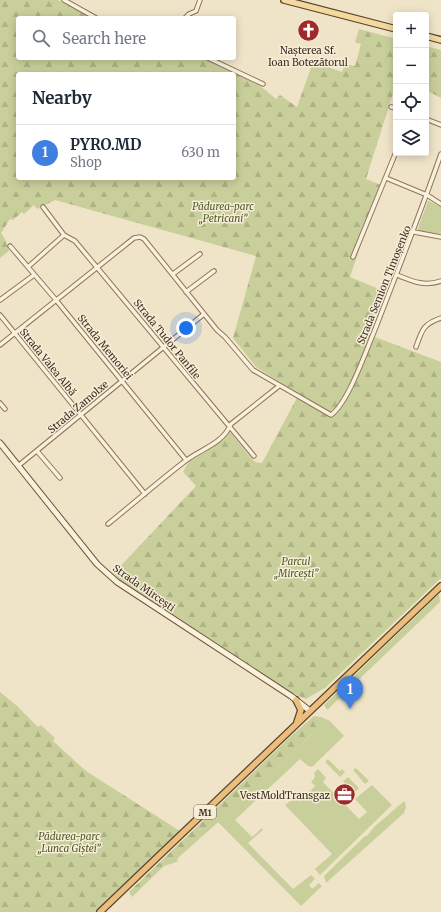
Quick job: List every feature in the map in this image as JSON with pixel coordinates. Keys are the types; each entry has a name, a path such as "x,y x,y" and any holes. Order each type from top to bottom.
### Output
{"highway":[{"name":"M1","path":"100,912 441,586"},
{"path":"296,700 301,710 296,724"}],"main road":[{"path":"284,0 393,28"},
{"path":"429,37 441,40"},
{"name":"Strada Mircești","path":"0,443 98,564 117,582 296,700 310,711"}],"street":[{"path":"64,0 92,16"},
{"path":"187,16 196,11 200,0"},
{"path":"212,60 263,84"},
{"path":"428,120 441,125"},
{"name":"Strada Semion Timoșenko","path":"279,386 331,415 340,408 358,370 397,275 414,232 441,154"},
{"path":"353,257 394,156"},
{"path":"386,178 427,195 441,204"},
{"name":"Strada Tudor Panfile","path":"43,208 64,235 76,241 163,348 254,456"},
{"path":"414,232 441,237"},
{"path":"28,267 64,235"},
{"path":"0,345 134,238 140,237 144,239 204,314 253,370 279,386 231,424 222,437 212,445 186,460 108,524"},
{"name":"Strada Memoriei","path":"10,246 56,300 186,460"},
{"path":"173,274 200,254"},
{"path":"186,292 214,271"},
{"path":"0,300 34,275"},
{"path":"397,275 424,283 432,284 441,281"},
{"name":"Strada Zamolxe","path":"18,466 204,314"},
{"name":"Strada Valea Albă","path":"0,315 145,494"},
{"path":"416,346 420,334 426,324 441,318"},
{"path":"0,403 5,409"},
{"path":"37,451 60,478"}],"green space":[{"name":"Parcul „Mircești”","path":"0,0 58,0 87,16 16,16 16,60 207,60 232,72 16,72 16,180 236,180 236,74 259,85 276,99 280,95 297,107 313,62 342,72 345,64 355,66 361,44 355,42 359,29 393,38 393,94 366,179 381,185 350,277 384,291 367,334 441,362 441,578 325,688 306,699 287,691 122,584 114,573 196,486 183,472 189,461 207,451 229,431 255,462 262,463 299,394 256,367 233,338 256,256 55,200 37,209 34,205 24,214 22,212 13,220 10,219 1,233 5,239 9,251 0,258"},
{"path":"429,47 441,50 441,98 429,92"},
{"path":"428,201 441,207 441,233 439,234 436,233 433,235 420,232 418,228"},
{"path":"439,594 440,602 327,710 324,705"},
{"name":"Pădurea-parc „Lunca Gîștei”","path":"0,692 16,705 38,727 41,725 55,738 53,741 86,771 180,831 95,912 0,912"},
{"path":"314,716 321,717 314,724 318,728 262,783 178,858 177,862 164,866 132,897 129,892 291,736"},
{"path":"321,717 330,721 344,736 312,767 308,766 300,759 235,820 252,837 262,828 263,830 248,843 293,889 311,875 315,879 309,885 312,889 319,883 322,886 301,906 218,822 263,782 318,728 313,724"},
{"path":"328,759 340,771 342,769 345,772 340,777 325,762"},
{"path":"356,768 369,781 365,784 353,770"},
{"path":"318,769 326,778 323,782 359,819 367,812 355,799 372,785 392,805 320,875 315,869 332,854 285,805 296,797 300,801 315,786 311,782 315,777 314,773"},
{"path":"348,777 359,788 354,793 343,781"},
{"path":"405,801 406,807 404,813 326,883 324,876 365,836 367,836 374,827"}],"place":[{"name":"Nașterea Sf. Ioan Botezătorul","path":"308,30"},
{"name":"PYRO.MD","path":"350,709"},
{"name":"VestMoldTransgaz","path":"345,795"}],"park label":[{"name":"Pădurea-parc „Petricani”","path":"223,212"}]}
